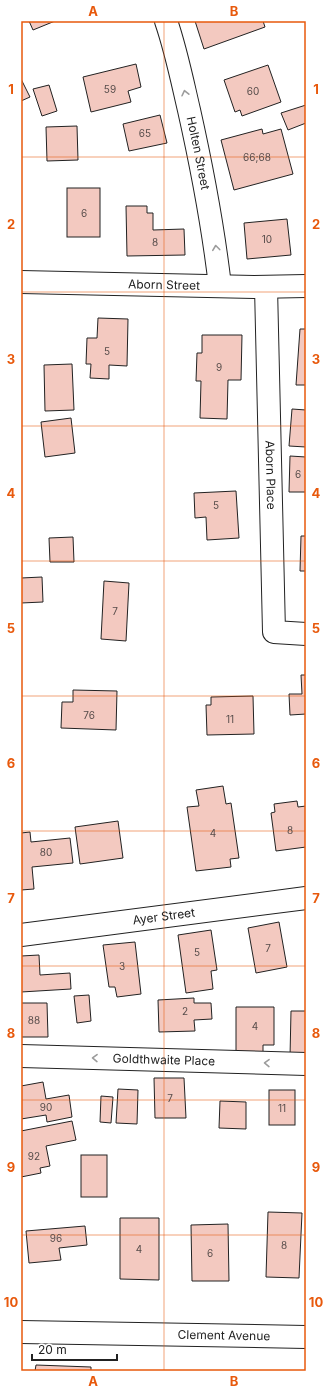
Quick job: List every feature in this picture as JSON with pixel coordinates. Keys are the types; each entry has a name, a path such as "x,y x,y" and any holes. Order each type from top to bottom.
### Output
{"street":[{"name":"Holten Street","path":"166,21 203,175 215,241 220,286"},
{"name":"Aborn Street","path":"21,282 266,287 306,286"},
{"name":"Aborn Place","path":"266,287 274,632 306,634"},
{"name":"Ayer Street","path":"21,935 306,898"},
{"name":"Goldthwaite Place","path":"21,1056 306,1064"},
{"name":"Clement Avenue","path":"21,1332 306,1337"}],"building":[{"path":"29,21 55,21 33,30"},
{"path":"195,21 263,21 265,27 204,49"},
{"path":"136,64 141,87 128,91 131,102 91,112 83,77"},
{"path":"268,65 281,102 242,116 240,110 235,112 224,80"},
{"path":"21,79 30,97 21,101"},
{"path":"49,85 57,111 42,116 33,89"},
{"path":"306,105 306,123 288,130 281,113"},
{"path":"160,115 167,143 129,151 123,124"},
{"path":"77,126 78,160 47,161 46,127"},
{"path":"262,129 263,134 281,129 293,174 234,190 221,140"},
{"path":"67,188 100,188 100,237 67,237"},
{"path":"126,206 147,206 147,213 153,213 153,230 184,229 185,255 127,256"},
{"path":"287,219 291,255 247,259 244,223"},
{"path":"98,318 128,319 127,366 109,365 109,379 90,378 91,364 86,364 87,338 97,338"},
{"path":"300,329 306,329 306,385 296,385"},
{"path":"202,335 242,335 241,380 228,380 227,419 200,418 201,381 196,381 197,353 202,353"},
{"path":"72,364 74,410 45,411 44,365"},
{"path":"292,409 306,410 306,447 289,446"},
{"path":"71,418 75,453 45,457 41,422"},
{"path":"290,456 306,457 306,492 289,492"},
{"path":"236,491 239,538 207,540 206,517 195,518 194,493"},
{"path":"301,536 306,536 306,571 300,571"},
{"path":"73,537 74,562 50,562 49,538"},
{"path":"42,577 43,602 21,603 21,578"},
{"path":"104,581 129,583 126,641 101,639"},
{"path":"301,675 306,675 306,714 290,715 289,694 302,694"},
{"path":"73,690 117,691 116,730 61,728 62,702 73,702"},
{"path":"253,696 254,734 207,735 206,705 211,705 211,697"},
{"path":"223,786 226,804 231,803 239,858 230,859 231,867 196,871 187,807 199,806 196,790"},
{"path":"297,801 298,807 306,806 306,847 276,851 271,813 275,812 274,804"},
{"path":"118,821 123,858 80,864 75,827"},
{"path":"30,832 31,842 70,838 73,863 32,867 34,889 21,890 21,833"},
{"path":"279,922 287,967 256,973 248,928"},
{"path":"211,930 217,970 211,971 213,989 186,993 178,935"},
{"path":"135,942 141,994 117,997 115,987 109,987 103,945"},
{"path":"39,955 40,975 70,973 71,989 21,992 21,956"},
{"path":"89,995 91,1021 77,1023 74,996"},
{"path":"194,998 194,1003 211,1003 212,1019 194,1020 195,1031 159,1032 158,1000"},
{"path":"21,1003 47,1003 48,1037 21,1037"},
{"path":"236,1007 274,1007 274,1045 263,1045 263,1053 236,1053"},
{"path":"291,1011 306,1011 306,1057 290,1057"},
{"path":"154,1078 184,1078 186,1118 155,1118"},
{"path":"43,1082 46,1099 69,1095 72,1117 47,1122 46,1115 21,1119 21,1086"},
{"path":"118,1089 138,1090 137,1124 116,1123"},
{"path":"269,1090 295,1090 295,1125 269,1125"},
{"path":"101,1096 113,1097 111,1123 100,1122"},
{"path":"220,1101 246,1102 246,1129 219,1128"},
{"path":"72,1121 76,1140 46,1146 50,1166 40,1168 41,1173 21,1177 21,1131"},
{"path":"81,1155 107,1155 107,1197 81,1197"},
{"path":"268,1212 302,1213 299,1278 266,1277"},
{"path":"120,1218 159,1218 159,1280 120,1279"},
{"path":"228,1224 229,1281 192,1281 191,1225"},
{"path":"85,1226 87,1245 59,1248 61,1260 29,1263 26,1231"},
{"path":"36,1365 91,1367 91,1371 35,1371"}]}
